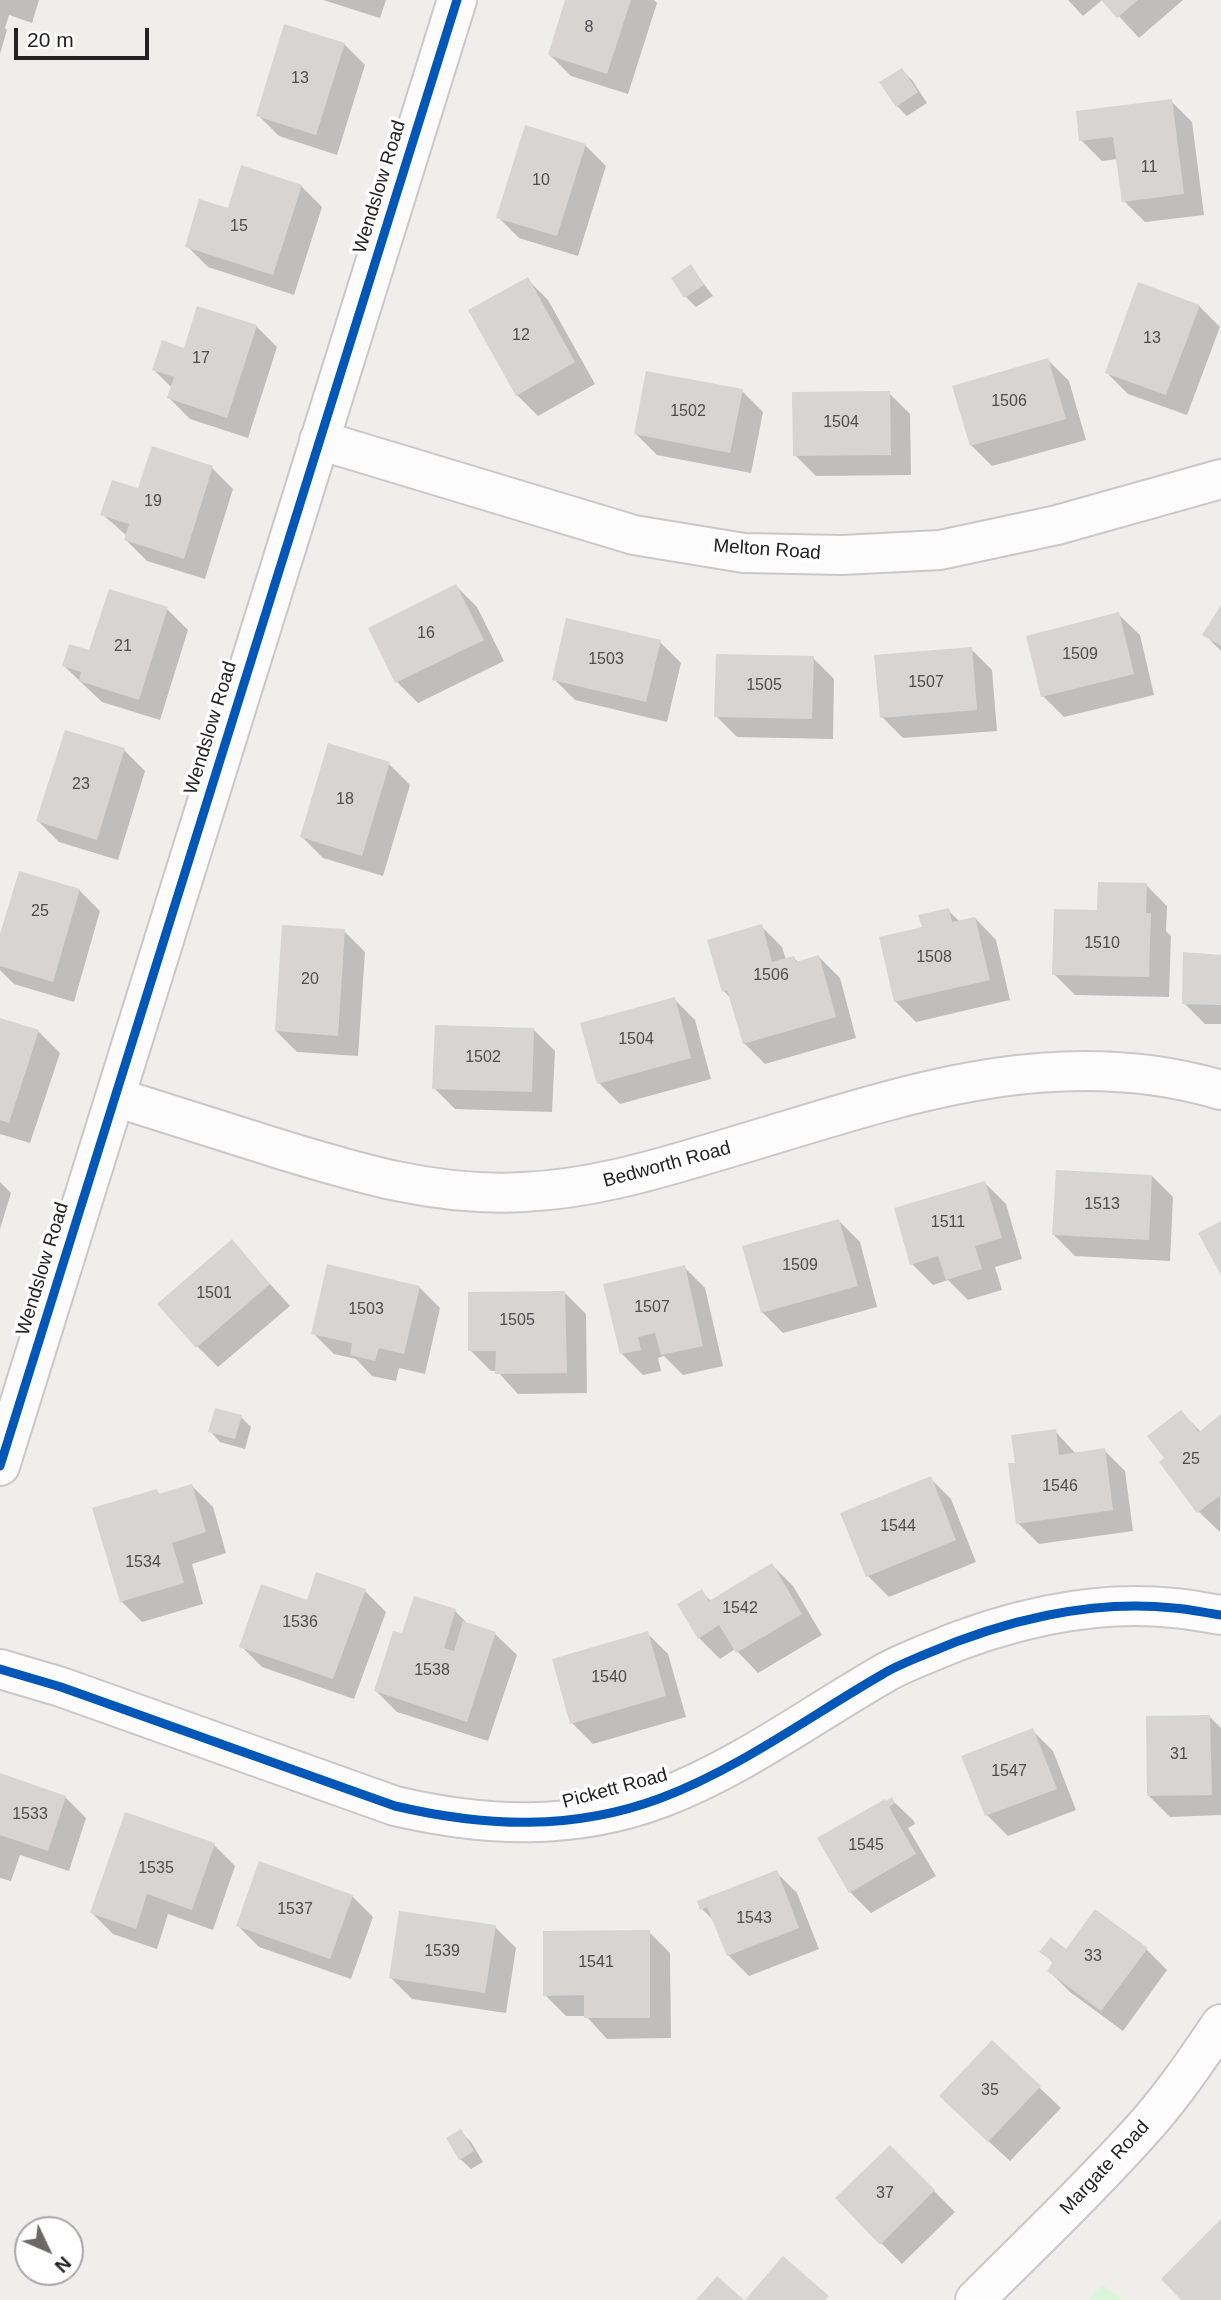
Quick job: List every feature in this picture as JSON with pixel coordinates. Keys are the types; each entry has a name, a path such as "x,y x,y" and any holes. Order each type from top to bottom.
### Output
{"street":[{"name":"Wendslow Road","path":"0,1466 457,0"},
{"name":"Melton Road","path":"319,440 634,535 744,553 842,555 940,550 1057,525 1221,479"},
{"name":"Bedworth Road","path":"115,1097 365,1175 419,1187 469,1193 579,1187 644,1173 945,1086 1005,1075 1066,1069 1133,1072 1221,1090"},
{"name":"Pickett Road","path":"0,1669 61,1687 395,1806 443,1817 503,1824 554,1823 659,1799 704,1780 886,1672 945,1646 1002,1626 1055,1614 1116,1607 1172,1607 1221,1615"},
{"name":"Margate Road","path":"975,2300 1099,2177 1149,2121 1194,2065 1221,2024"}],"green space":[{"path":"1103,2285 1122,2300 1088,2300"}],"building":[{"path":"565,0 631,0 607,74 548,55"},
{"path":"1101,0 1138,0 1117,18"},
{"path":"284,24 345,43 316,135 256,116"},
{"path":"902,68 918,92 896,107 879,82"},
{"path":"1172,99 1184,194 1122,202 1113,137 1079,141 1076,111"},
{"path":"525,125 586,144 557,236 496,218"},
{"path":"241,165 302,185 273,275 185,247 199,199 228,208"},
{"path":"691,264 704,285 684,298 671,278"},
{"path":"528,277 575,362 516,396 468,310"},
{"path":"1138,282 1200,305 1166,395 1105,373"},
{"path":"197,306 257,325 227,418 167,398 174,377 152,370 162,340 184,348"},
{"path":"1048,358 1066,419 970,446 952,386"},
{"path":"646,371 743,389 730,453 634,434"},
{"path":"890,391 891,455 793,456 792,392"},
{"path":"152,446 213,466 184,559 124,540 129,524 100,515 112,480 138,488"},
{"path":"456,584 484,640 395,683 368,628"},
{"path":"109,589 168,607 139,700 79,681 81,672 62,666 69,644 89,650"},
{"path":"1221,605 1221,646 1202,635"},
{"path":"1119,612 1134,674 1041,697 1026,636"},
{"path":"566,618 661,640 646,702 552,680"},
{"path":"972,647 977,710 880,718 874,655"},
{"path":"716,654 814,656 812,719 714,717"},
{"path":"65,730 125,748 97,840 36,821"},
{"path":"328,743 390,762 362,856 300,837"},
{"path":"19,871 80,889 53,982 0,966 0,934"},
{"path":"1098,882 1147,883 1146,913 1151,913 1149,977 1052,975 1054,909 1097,910"},
{"path":"949,908 952,922 975,917 990,980 894,1002 879,937 922,927 918,915"},
{"path":"762,924 772,962 794,956 796,962 819,955 836,1017 743,1044 727,990 722,992 707,940"},
{"path":"282,925 345,929 338,1036 275,1031"},
{"path":"1183,952 1221,955 1221,1005 1182,1004"},
{"path":"675,997 691,1058 597,1084 580,1023"},
{"path":"0,1018 39,1030 9,1123 0,1120"},
{"path":"435,1025 534,1028 532,1092 432,1089"},
{"path":"1056,1170 1152,1175 1149,1240 1052,1235"},
{"path":"985,1181 1002,1238 975,1246 982,1269 946,1280 938,1256 910,1265 894,1208"},
{"path":"839,1219 858,1286 761,1313 742,1246"},
{"path":"1221,1221 1221,1275 1198,1233"},
{"path":"232,1239 270,1284 196,1348 157,1304"},
{"path":"327,1264 420,1286 404,1354 379,1348 375,1361 350,1355 352,1343 311,1334"},
{"path":"685,1265 703,1346 661,1355 655,1333 638,1337 641,1350 620,1354 603,1284"},
{"path":"565,1291 567,1373 495,1374 496,1351 468,1351 468,1292"},
{"path":"215,1408 242,1415 235,1439 208,1432"},
{"path":"1181,1410 1199,1432 1221,1414 1221,1495 1197,1513 1159,1462 1164,1458 1147,1436"},
{"path":"1056,1429 1059,1455 1105,1448 1113,1510 1016,1524 1008,1463 1015,1463 1011,1435"},
{"path":"931,1476 956,1540 866,1577 840,1513"},
{"path":"192,1484 206,1532 172,1543 184,1583 120,1602 92,1508 157,1489 158,1494"},
{"path":"772,1563 802,1614 736,1653 719,1625 698,1639 677,1604 702,1589 709,1601"},
{"path":"316,1572 366,1589 333,1679 239,1647 261,1584 307,1600"},
{"path":"414,1596 456,1609 444,1648 454,1651 463,1621 496,1632 467,1722 374,1691 393,1631 402,1633"},
{"path":"648,1631 666,1696 570,1724 552,1659"},
{"path":"1210,1715 1212,1795 1147,1796 1146,1716"},
{"path":"1033,1728 1057,1789 985,1816 961,1756"},
{"path":"0,1773 66,1796 48,1851 0,1835"},
{"path":"892,1797 895,1803 889,1807 916,1854 849,1893 817,1838"},
{"path":"125,1812 215,1843 192,1910 147,1894 136,1929 90,1913"},
{"path":"259,1861 353,1895 330,1959 236,1926"},
{"path":"777,1870 799,1928 727,1956 707,1907 700,1910 697,1901"},
{"path":"1095,1909 1148,1948 1101,2011 1047,1971 1053,1962 1039,1952 1051,1937 1066,1949"},
{"path":"399,1911 496,1925 485,1993 389,1978"},
{"path":"650,1930 650,2018 584,2018 584,1995 543,1996 543,1931"},
{"path":"992,2040 1041,2086 988,2142 939,2096"},
{"path":"461,2129 474,2151 459,2160 446,2138"},
{"path":"890,2145 935,2190 880,2245 835,2198"},
{"path":"1221,2219 1221,2300 1181,2300 1161,2279"},
{"path":"783,2256 829,2296 825,2300 745,2300"},
{"path":"717,2276 744,2300 696,2300"}],"cycle path":[{"path":"0,1466 457,0"},
{"path":"0,1669 61,1687 395,1806 462,1818 562,1821 628,1809 690,1786 747,1757 893,1668 985,1632 1047,1615 1111,1607 1174,1608 1221,1615"}]}
